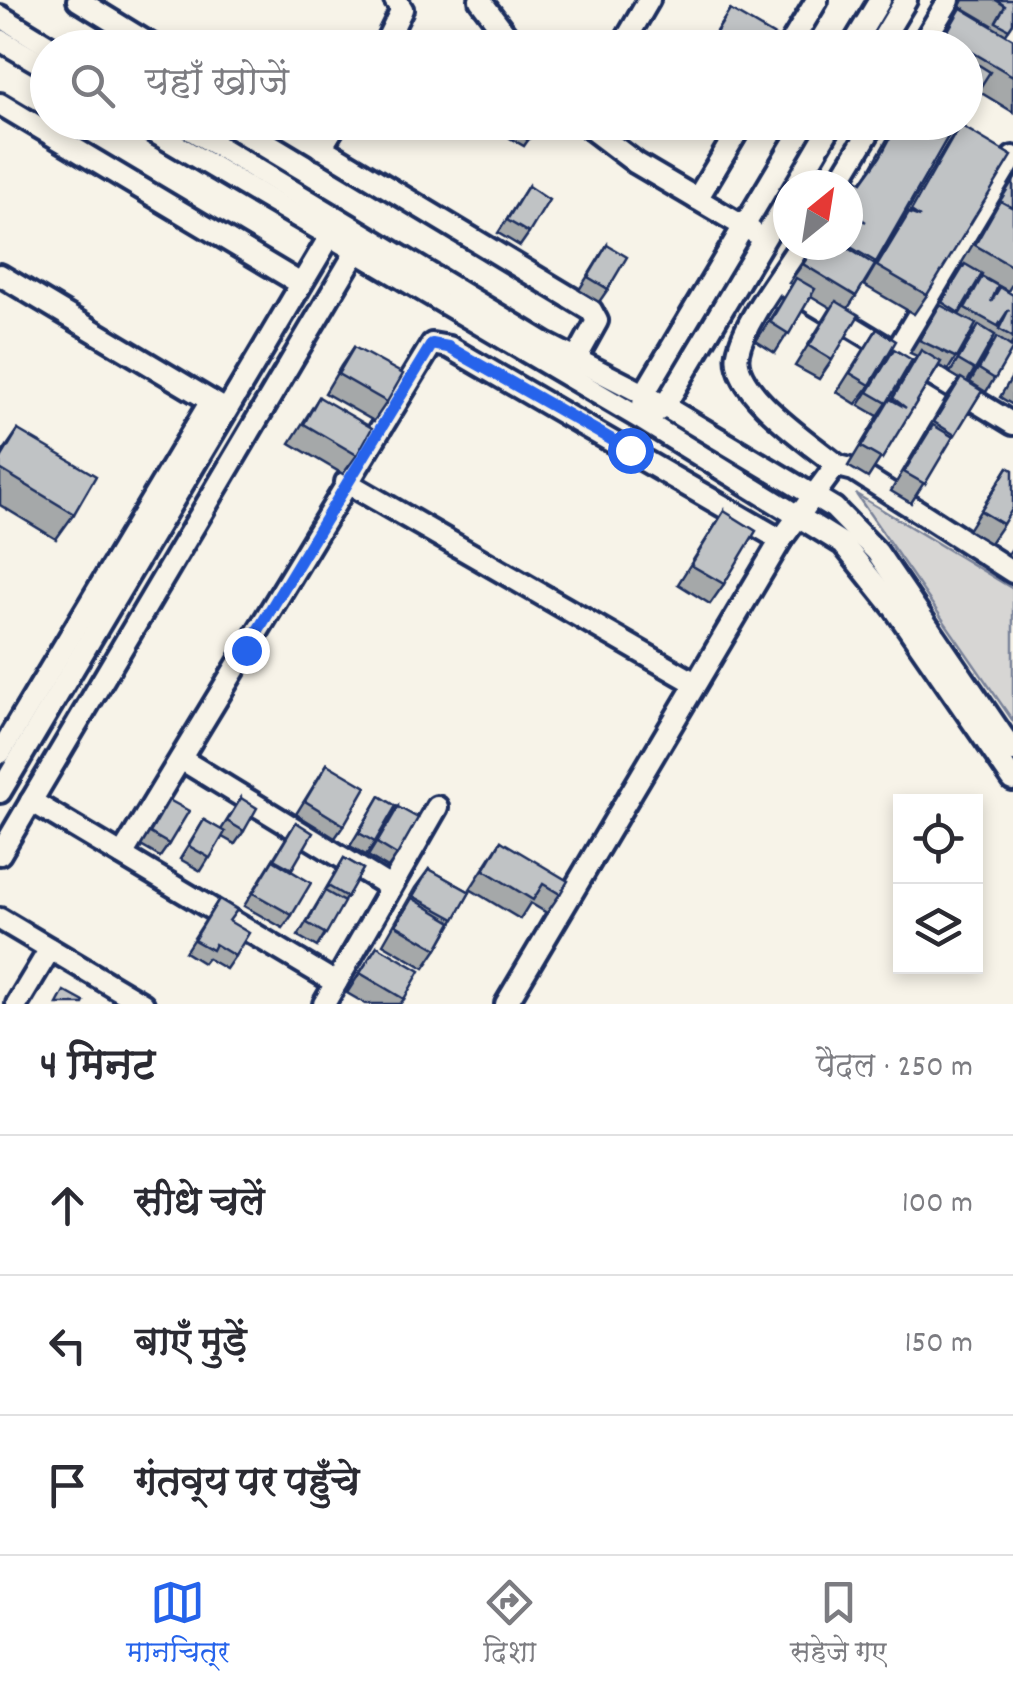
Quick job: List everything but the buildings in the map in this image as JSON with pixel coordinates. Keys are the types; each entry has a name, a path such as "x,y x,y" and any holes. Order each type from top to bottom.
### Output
{"street":[{"path":"78,0 127,30"},
{"path":"394,30 402,9 395,0"},
{"path":"480,0 502,30"},
{"path":"632,30 650,0"},
{"path":"798,30 816,0"},
{"path":"862,30 880,0"},
{"path":"888,30 906,0"},
{"path":"931,30 949,0"},
{"path":"0,16 30,34"},
{"path":"0,40 30,58"},
{"path":"0,104 30,122"},
{"path":"60,140 302,284"},
{"path":"171,140 644,394 813,496 858,528 1013,751"},
{"path":"205,140 335,228"},
{"path":"308,140 591,310 596,321 576,360"},
{"path":"321,148 326,140"},
{"path":"606,140 636,163 764,239"},
{"path":"697,199 732,140"},
{"path":"641,419 644,394 795,140"},
{"path":"805,170 822,140"},
{"path":"845,170 864,140"},
{"path":"896,352 958,266 1013,157"},
{"path":"641,419 664,407 773,224"},
{"path":"0,792 114,584 219,406 335,228"},
{"path":"361,243 842,544 868,573 1013,780"},
{"path":"0,854 361,243"},
{"path":"790,260 745,335 737,355 739,372 774,415 838,466 854,470 1013,572"},
{"path":"0,276 219,406"},
{"path":"777,281 1013,424"},
{"path":"122,856 427,348 440,344 781,540"},
{"path":"506,1004 781,540 838,466"},
{"path":"346,482 696,684"},
{"path":"114,584 149,602"},
{"path":"0,753 114,584"},
{"path":"181,760 390,887"},
{"path":"31,801 336,983"},
{"path":"324,1004 437,807"},
{"path":"0,919 143,1004"},
{"path":"18,1004 50,949"}],"shaded area":[{"path":"856,494 1013,589 1013,721"}],"route":[{"path":"246,650 432,344 448,347 630,450"}]}
